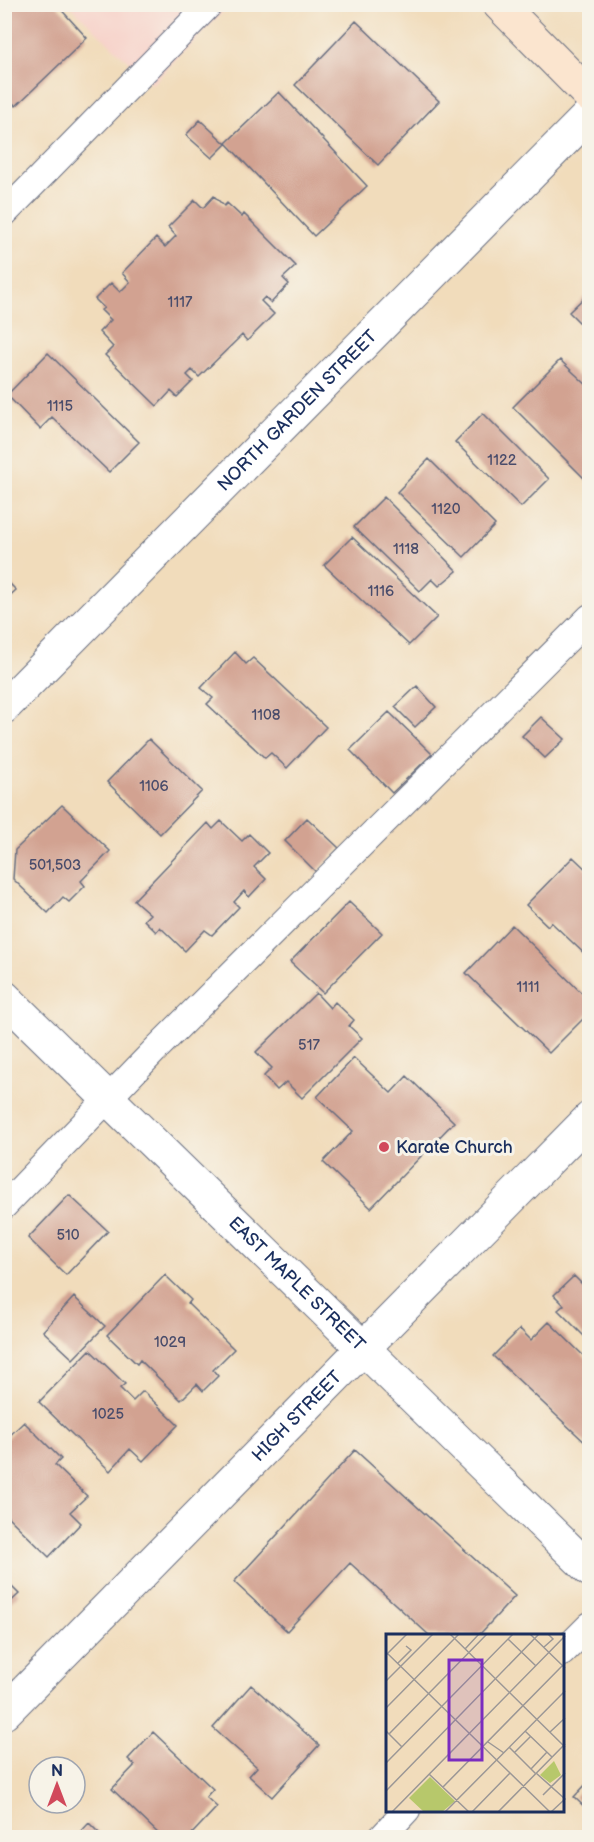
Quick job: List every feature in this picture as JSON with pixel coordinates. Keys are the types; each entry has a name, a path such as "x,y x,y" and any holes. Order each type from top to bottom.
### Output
{"main road":[{"path":"499,4 590,96"}],"street":[{"name":"NORTH GARDEN STREET","path":"4,707 590,114"},
{"name":"EAST MAPLE STREET","path":"4,997 590,1570"},
{"name":"HIGH STREET","path":"4,1713 590,1118"}],"lane":[{"path":"4,214 210,4"},
{"path":"4,1206 590,616"},
{"path":"564,1651 590,1625"},
{"path":"381,1838 405,1812"}],"shaded area":[{"path":"69,5 230,5 152,84"}],"building":[{"path":"7,4 56,4 87,38 16,106 4,94 4,7"},
{"path":"356,21 439,101 378,165 295,85"},
{"path":"279,92 367,186 314,236 226,143"},
{"path":"200,120 226,144 212,158 186,135"},
{"path":"214,196 224,206 227,203 242,217 244,214 296,266 283,278 289,284 271,303 265,297 261,301 274,314 247,341 242,335 199,377 192,370 187,375 193,381 177,397 171,391 157,406 105,355 113,347 99,332 111,320 101,310 104,308 95,299 111,283 120,292 130,282 122,273 156,238 165,247 176,236 168,227 195,200 203,208"},
{"path":"590,292 590,333 569,312"},
{"path":"48,353 139,442 109,472 52,417 40,429 7,395"},
{"path":"560,360 590,388 590,479 587,481 513,407"},
{"path":"483,413 549,479 521,507 455,442"},
{"path":"429,459 495,525 464,557 397,492"},
{"path":"384,497 457,571 439,586 432,579 420,591 354,527"},
{"path":"352,537 437,617 409,645 324,565"},
{"path":"4,578 16,590 4,601"},
{"path":"235,652 246,664 253,658 326,727 287,768 271,753 265,758 207,704 213,698 201,688"},
{"path":"417,686 436,707 415,727 395,707"},
{"path":"389,712 432,754 392,793 350,750"},
{"path":"541,717 565,739 545,758 522,736"},
{"path":"149,739 202,791 160,834 107,782"},
{"path":"62,805 110,851 81,881 85,886 69,902 63,897 48,913 13,879 15,850"},
{"path":"307,818 339,848 316,872 285,841"},
{"path":"221,821 242,841 249,834 268,853 254,867 266,879 249,897 244,891 234,902 239,907 212,935 205,930 185,951 160,927 156,932 144,920 150,914 134,900 208,823 213,829"},
{"path":"573,857 590,873 590,959 551,922 548,926 526,905"},
{"path":"349,902 382,933 323,993 290,962"},
{"path":"512,925 590,1001 590,1012 549,1053 466,973"},
{"path":"316,993 330,1008 335,1002 354,1020 349,1026 362,1038 302,1098 286,1082 277,1090 264,1076 272,1068 256,1052"},
{"name":"Karate Church","path":"354,1058 391,1093 407,1076 454,1122 371,1208 323,1162 353,1131 317,1097"},
{"path":"69,1195 108,1231 66,1275 28,1238"},
{"path":"165,1275 191,1300 188,1304 234,1349 213,1370 218,1376 203,1391 197,1384 181,1400 140,1360 137,1364 107,1335"},
{"path":"574,1276 584,1286 590,1280 590,1342 558,1310 564,1305 554,1295"},
{"path":"74,1297 105,1326 73,1359 43,1331"},
{"path":"549,1322 590,1362 590,1447 493,1356 520,1329 531,1340"},
{"path":"90,1350 125,1384 120,1388 133,1401 143,1391 178,1425 143,1461 130,1449 110,1471 39,1402"},
{"path":"24,1422 61,1459 55,1465 87,1496 70,1512 81,1523 49,1557 4,1513 4,1441"},
{"path":"355,1450 515,1596 480,1634 428,1634 350,1563 287,1631 234,1582"},
{"path":"4,1579 19,1594 4,1608"},
{"path":"251,1685 319,1745 272,1797 249,1776 257,1767 213,1728"},
{"path":"153,1732 213,1789 206,1797 217,1807 188,1838 163,1838 112,1789 135,1765 128,1759"},
{"path":"590,1780 590,1812 574,1797"},
{"path":"89,1823 104,1838 75,1838"}],"place":[{"name":"Karate Church","path":"384,1147"}]}
